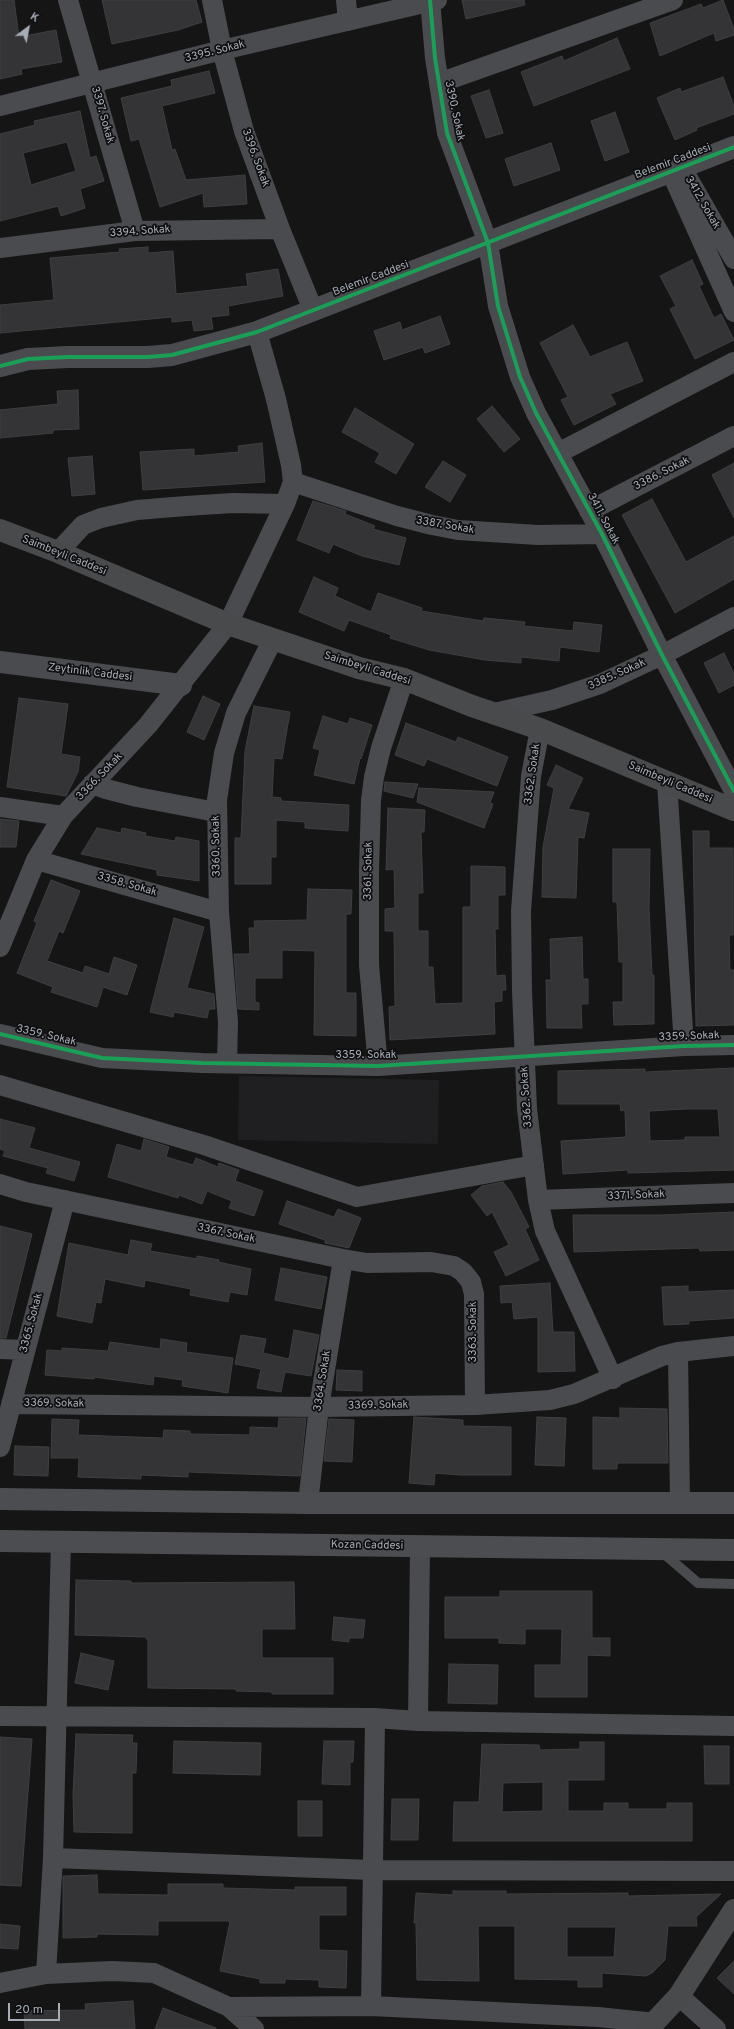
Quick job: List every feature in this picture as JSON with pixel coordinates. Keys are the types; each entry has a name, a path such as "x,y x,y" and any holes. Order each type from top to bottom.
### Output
{"highway":[{"path":"0,1499 308,1503 734,1504"},
{"name":"Kozan Caddesi","path":"0,1541 734,1550"}],"main road":[{"name":"Saimbeyli Caddesi","path":"0,530 58,552 228,624 360,668 404,679 540,729 734,810"},
{"path":"652,2026 679,1996 734,1910"}],"street":[{"name":"3397. Sokak","path":"68,0 135,231"},
{"name":"3396. Sokak","path":"212,0 222,50 244,131 280,228 313,310"},
{"path":"346,0 348,21"},
{"path":"439,83 673,0"},
{"name":"3395. Sokak","path":"0,106 222,50 433,1"},
{"name":"3390. Sokak","path":"433,1 439,83 447,133 488,243"},
{"name":"Belemir Caddesi","path":"0,366 28,359 68,357 148,357 172,355 257,332 734,147"},
{"path":"677,170 734,312"},
{"name":"3412. Sokak","path":"677,170 734,259"},
{"name":"3394. Sokak","path":"0,248 135,231 280,228"},
{"name":"3411. Sokak","path":"488,243 498,306 520,377 532,406 602,534 662,655 734,791"},
{"path":"257,332 283,427 293,482"},
{"path":"558,453 734,362"},
{"name":"3386. Sokak","path":"589,511 734,436"},
{"name":"3366. Sokak","path":"0,947 36,860 63,816 148,725 228,624 285,504 293,482"},
{"name":"3387. Sokak","path":"293,482 397,516 432,525 472,531 538,535 602,534"},
{"path":"58,552 83,526 108,516 136,510 225,504 285,504"},
{"name":"3385. Sokak","path":"494,713 572,694 600,684 662,655 734,617"},
{"name":"3360. Sokak","path":"227,1063 228,1022 219,912 216,812 224,753 236,713 273,639"},
{"name":"Zeytinlik Caddesi","path":"0,662 181,685"},
{"name":"3361. Sokak","path":"378,1066 369,965 371,800 374,777 381,748 404,679"},
{"name":"3362. Sokak","path":"540,729 531,776 522,879 522,991 527,1109 538,1200 545,1230 613,1379"},
{"path":"667,782 684,1046"},
{"path":"92,784 137,797 216,812"},
{"path":"0,807 63,816"},
{"name":"3358. Sokak","path":"36,860 219,912"},
{"name":"3359. Sokak","path":"0,1034 102,1058 227,1063 378,1066 447,1063 524,1056 734,1044"},
{"path":"0,1085 204,1145 357,1197 534,1165"},
{"name":"3367. Sokak","path":"0,1184 65,1200 343,1259 367,1263 431,1262 454,1266"},
{"name":"3371. Sokak","path":"538,1200 734,1193"},
{"name":"3365. Sokak","path":"0,1447 65,1200"},
{"name":"3364. Sokak","path":"308,1503 319,1407 343,1259"},
{"name":"3363. Sokak","path":"454,1266 463,1272 471,1282 474,1294 475,1405"},
{"name":"3369. Sokak","path":"11,1404 319,1407 475,1405 550,1400 574,1394 613,1379 646,1362 678,1352 734,1346"},
{"path":"0,1348 25,1350"},
{"path":"678,1352 680,1504"},
{"path":"46,1974 53,1858 62,1541"},
{"path":"418,1721 420,1547"},
{"path":"0,1716 58,1715 375,1718 418,1721 734,1726"},
{"path":"371,2006 375,1718"},
{"path":"53,1858 372,1870 734,1871"},
{"path":"0,1983 46,1974 112,1971 154,1972 229,2008 254,2029"},
{"path":"679,1996 716,2029"},
{"path":"229,2008 371,2006 598,2016 652,2026"}],"lane":[{"path":"658,1550 698,1583 734,1584"}],"shaded area":[{"path":"239,1076 439,1080 438,1144 238,1140"}],"building":[{"path":"0,0 14,0 19,37 56,30 62,62 21,69 22,74 0,79"},
{"path":"102,0 196,0 202,22 178,30 112,44"},
{"path":"462,0 524,0 525,5 466,19"},
{"path":"723,0 734,29 734,35 716,41 714,33 660,56 650,23 701,4 703,8"},
{"path":"617,38 630,69 534,106 521,72 562,56 564,61"},
{"path":"209,71 215,93 162,106 172,150 175,149 186,180 245,175 247,204 204,207 203,193 160,207 139,139 131,141 121,98 172,86 171,80"},
{"path":"723,77 734,106 734,114 696,128 697,130 675,140 657,98 680,88 681,92"},
{"path":"489,90 503,133 486,138 471,96"},
{"path":"80,111 90,158 96,156 104,181 80,189 85,208 61,216 58,206 0,221 0,134 35,125 34,121","holes":["67,142 76,171 31,185 23,153"]},
{"path":"615,112 629,152 605,161 591,121"},
{"path":"551,143 560,170 514,186 505,159"},
{"path":"148,247 148,253 173,251 176,294 248,286 246,274 278,269 283,296 228,306 229,315 211,317 213,329 194,331 192,320 172,322 172,317 0,333 0,305 54,300 50,258 120,252 119,249"},
{"path":"692,260 703,284 699,286 714,318 721,314 734,340 695,359 670,309 676,306 660,276"},
{"path":"440,316 450,344 425,353 423,347 384,360 374,331 400,322 402,330"},
{"path":"573,325 590,357 627,342 643,381 610,394 616,404 574,425 561,400 568,397 540,343"},
{"path":"78,390 79,429 53,430 53,433 0,438 0,410 58,404 57,391"},
{"path":"492,406 520,439 504,452 477,419"},
{"path":"355,408 414,444 396,474 375,462 380,453 342,432"},
{"path":"262,443 265,482 143,490 140,452 194,449 194,456 239,452 238,446"},
{"path":"92,456 95,494 72,496 68,458"},
{"path":"443,461 466,475 450,502 425,487"},
{"path":"734,463 734,518 712,475"},
{"path":"652,499 686,562 734,536 734,579 675,613 622,515"},
{"path":"313,501 346,511 345,514 375,526 373,529 406,538 399,565 362,556 333,544 329,553 297,540"},
{"path":"314,577 338,588 335,596 371,612 378,593 422,608 421,611 483,621 484,618 525,622 524,626 573,631 574,622 602,625 599,652 560,647 559,661 521,657 521,663 485,660 429,650 390,638 391,635 349,620 344,631 299,612"},
{"path":"724,653 734,674 734,685 719,693 704,663"},
{"path":"203,696 220,704 204,740 187,732"},
{"path":"19,698 68,704 61,754 80,757 78,772 66,796 7,787"},
{"path":"254,706 290,712 282,759 274,758 272,797 281,798 281,801 349,805 348,831 305,828 305,822 276,820 276,857 271,857 271,884 235,884 235,838 241,838 245,751"},
{"path":"323,716 348,724 350,718 372,725 361,759 360,758 354,784 314,775 320,750 313,748"},
{"path":"406,723 456,742 458,737 508,757 497,786 427,759 424,766 395,755"},
{"path":"556,765 583,778 568,809 589,813 584,838 578,837 576,898 542,897 543,847 554,788 547,785"},
{"path":"385,782 418,784 413,798 384,791"},
{"path":"419,788 494,792 490,803 493,804 484,828 417,802"},
{"path":"388,808 425,810 424,832 421,832 423,893 418,893 418,931 428,931 428,967 433,967 435,1004 463,1003 463,907 471,907 471,866 505,867 505,895 498,895 498,929 495,929 496,976 505,975 506,990 502,990 502,1001 494,1002 495,1034 390,1040 389,1007 395,1006 394,931 385,931 385,909 395,908 394,869 386,870"},
{"path":"0,819 19,821 16,847 0,847"},
{"path":"97,828 121,833 122,828 146,833 145,836 175,841 176,837 199,841 199,881 157,875 157,870 81,854"},
{"path":"693,831 709,831 709,848 733,848 733,935 729,935 730,970 734,970 734,1025 696,1026"},
{"path":"613,849 650,849 649,908 652,975 654,975 654,1024 614,1025 613,1002 623,1002 623,962 619,962 617,902 613,902"},
{"path":"51,880 80,891 63,933 59,931 47,961 83,973 85,966 109,974 114,957 137,965 127,995 103,987 97,1007 51,992 53,987 17,973 37,923 34,921"},
{"path":"308,889 352,890 351,914 346,914 346,993 356,993 356,1036 314,1035 315,951 282,950 282,978 255,978 255,1002 259,1003 259,1010 238,1009 234,954 250,954 249,928 255,928 254,921 307,920"},
{"path":"174,918 204,927 187,988 214,994 215,1009 209,1009 207,1018 174,1012 173,1017 150,1012"},
{"path":"582,937 583,979 588,979 588,1004 581,1004 582,1028 547,1028 546,980 551,980 550,939"},
{"path":"734,1068 734,1170 628,1173 628,1170 563,1174 561,1141 626,1137 625,1110 621,1111 620,1104 558,1104 558,1071 645,1069 645,1072","holes":["718,1109 720,1137 685,1137 685,1140 650,1141 649,1111"]},
{"path":"0,1119 35,1128 29,1148 80,1162 74,1181 46,1173 48,1168 3,1156 5,1151 0,1149"},
{"path":"144,1139 169,1147 166,1157 193,1165 196,1158 218,1167 219,1163 239,1170 235,1181 263,1191 254,1216 229,1208 232,1201 207,1191 202,1204 179,1195 178,1198 108,1177 117,1144 141,1151"},
{"path":"503,1182 511,1192 529,1227 525,1229 539,1260 506,1276 494,1252 509,1245 492,1212 487,1216 471,1195 482,1186"},
{"path":"287,1201 334,1217 338,1209 361,1218 349,1248 325,1243 325,1240 279,1224"},
{"path":"734,1212 734,1250 700,1251 699,1248 574,1252 573,1215 660,1215"},
{"path":"0,1226 32,1234 6,1338 0,1338"},
{"path":"131,1240 152,1244 150,1251 197,1259 197,1256 219,1260 218,1262 251,1269 247,1295 230,1292 228,1302 190,1295 191,1289 145,1280 144,1287 105,1279 101,1303 96,1302 92,1323 57,1316 69,1243 128,1255"},
{"path":"281,1268 327,1277 321,1309 275,1300"},
{"path":"550,1283 553,1332 574,1332 575,1371 538,1372 538,1317 514,1319 512,1302 501,1303 500,1286"},
{"path":"688,1286 688,1292 734,1290 734,1318 689,1321 689,1324 664,1325 662,1287"},
{"path":"294,1330 319,1335 311,1376 285,1372 281,1392 257,1388 261,1369 235,1364 241,1335 266,1339 263,1353 289,1359"},
{"path":"161,1339 187,1343 186,1352 233,1358 228,1393 182,1386 183,1380 154,1376 153,1385 94,1377 94,1379 45,1375 47,1350 62,1351 62,1348 108,1351 110,1342 160,1349"},
{"path":"337,1370 362,1371 362,1391 336,1390"},
{"path":"620,1408 667,1409 668,1463 617,1463 617,1469 593,1469 593,1417 620,1418"},
{"path":"414,1417 463,1420 463,1426 511,1427 511,1475 461,1475 435,1473 434,1485 409,1483"},
{"path":"537,1417 566,1418 564,1466 535,1465"},
{"path":"279,1418 306,1418 300,1476 188,1472 188,1477 141,1475 141,1479 78,1477 79,1458 51,1458 52,1419 79,1420 78,1435 163,1438 164,1430 190,1431 190,1434 250,1435 250,1427 278,1428"},
{"path":"329,1419 354,1420 352,1462 324,1461"},
{"path":"15,1446 49,1447 48,1476 14,1475"},
{"path":"76,1580 131,1581 131,1583 294,1582 295,1629 262,1629 262,1658 333,1658 333,1694 272,1694 272,1692 236,1691 236,1689 148,1688 148,1639 146,1639 146,1637 75,1635"},
{"path":"500,1591 592,1591 592,1638 610,1638 610,1656 587,1655 587,1697 535,1697 535,1665 561,1665 562,1629 525,1629 525,1644 499,1643 499,1638 445,1638 445,1597 500,1597"},
{"path":"334,1617 365,1620 363,1638 349,1638 349,1642 332,1640"},
{"path":"81,1653 114,1661 108,1690 75,1683"},
{"path":"449,1664 498,1665 497,1704 448,1703"},
{"path":"76,1734 133,1735 132,1743 137,1743 136,1773 132,1773 132,1833 74,1832 73,1794"},
{"path":"0,1737 32,1739 21,1886 0,1885"},
{"path":"174,1741 261,1743 260,1775 173,1773"},
{"path":"324,1741 354,1741 353,1762 350,1762 350,1785 322,1784"},
{"path":"580,1742 604,1742 604,1780 568,1780 568,1811 604,1811 604,1803 628,1803 628,1809 667,1809 667,1803 692,1803 692,1841 453,1841 454,1802 479,1802 482,1744 539,1745 540,1750 580,1749","holes":["543,1782 543,1811 502,1812 503,1783"]},
{"path":"704,1746 729,1746 729,1784 705,1784"},
{"path":"392,1799 419,1799 418,1840 391,1840"},
{"path":"298,1801 322,1801 322,1836 298,1836"},
{"path":"97,1875 98,1894 168,1895 168,1884 223,1884 223,1888 295,1890 295,1887 346,1887 346,1915 319,1915 319,1950 347,1951 346,1988 319,1987 319,1980 285,1979 285,1983 260,1983 260,1979 220,1971 230,1921 158,1921 158,1935 97,1934 97,1937 63,1938 63,1876"},
{"path":"453,1891 506,1891 506,1894 628,1893 628,1896 721,1894 696,1917 697,1926 668,1926 665,1960 652,1973 646,1976 602,1973 602,1987 578,1987 578,1980 515,1979 515,1926 478,1926 479,1981 417,1980 416,1923 414,1923 416,1893 453,1895","holes":["567,1927 616,1927 614,1957 567,1957"]},
{"path":"0,1924 20,1926 18,1949 0,1948"},
{"path":"734,1961 734,1994 717,1978"},
{"path":"133,2001 135,2029 25,2029 24,2011 86,2010 85,2004"},
{"path":"163,2008 216,2028 216,2029 155,2029"}],"cycle path":[{"path":"430,0 435,58 447,133 488,243 498,306 520,377 536,413 602,534 662,655 734,791"},
{"path":"0,366 28,359 68,357 148,357 172,355 257,332 734,147"},
{"path":"0,1034 102,1058 202,1063 378,1066 684,1046 734,1045"}]}
